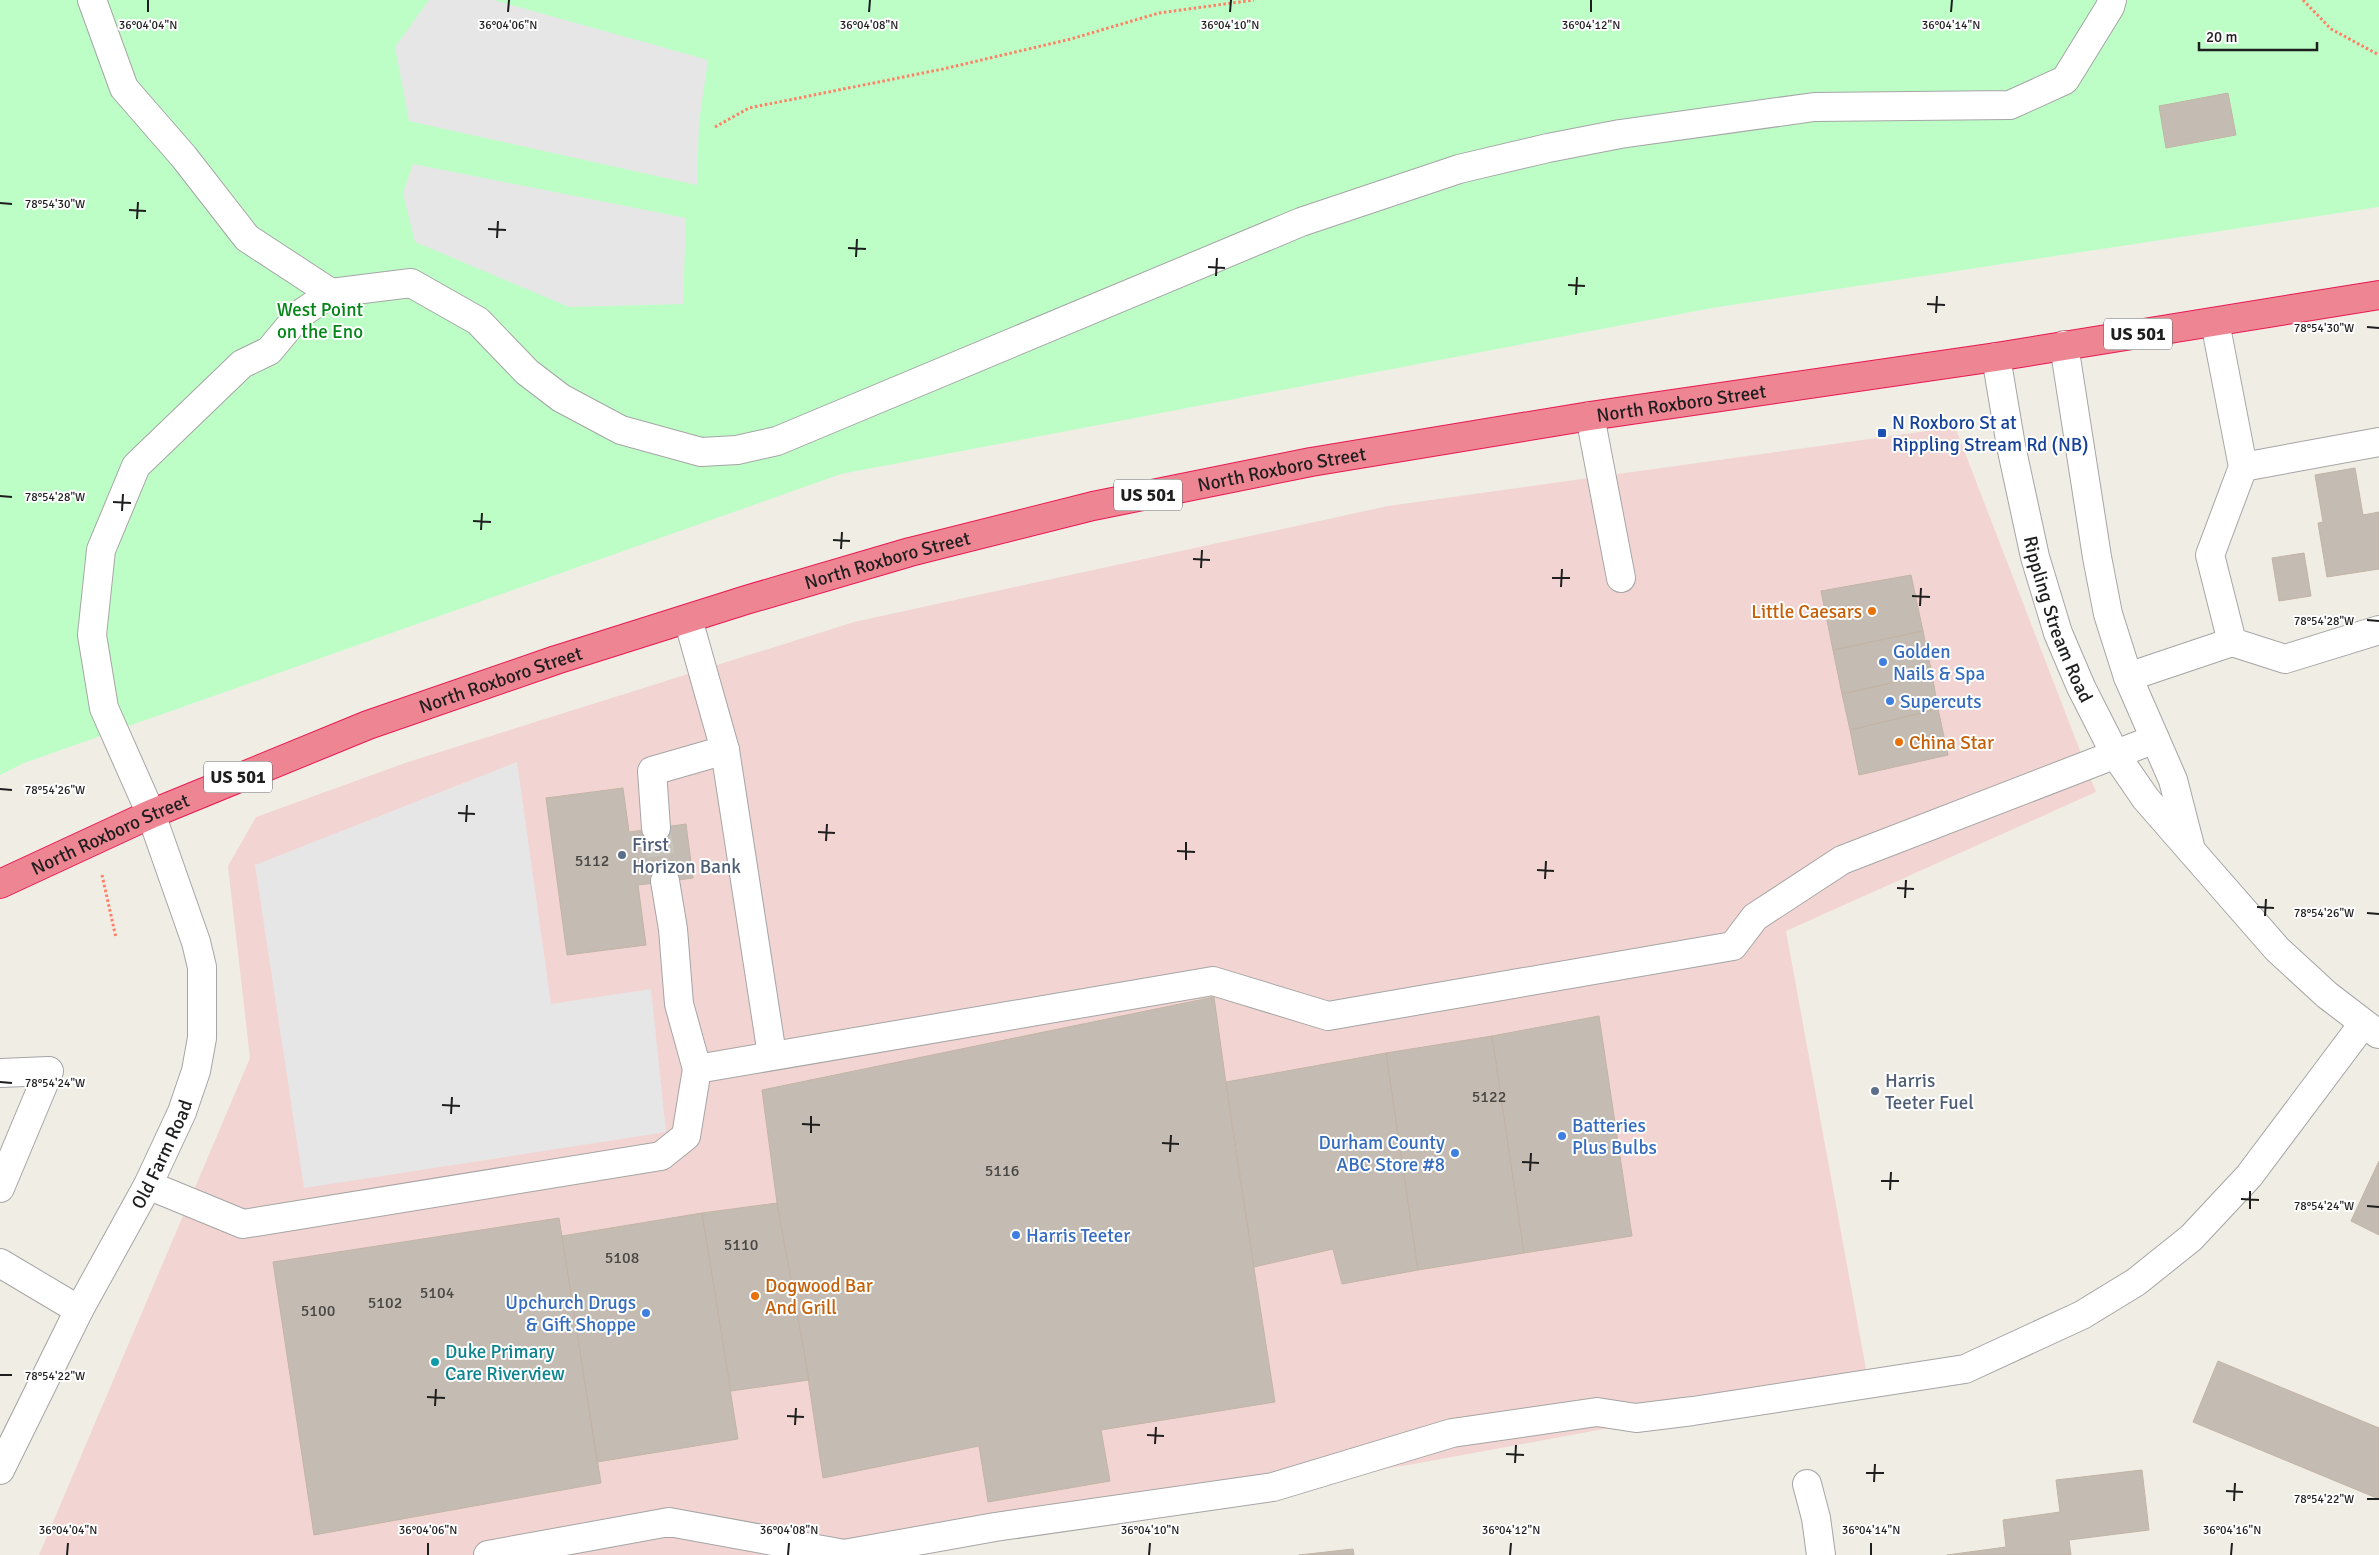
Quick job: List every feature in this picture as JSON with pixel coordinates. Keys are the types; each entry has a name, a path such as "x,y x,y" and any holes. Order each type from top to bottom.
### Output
{"highway":[{"name":"North Roxboro Street","path":"0,884 151,814 368,725 556,660 688,619 910,552 1093,506 1311,462 1590,416 1996,357 2379,295"}],"street":[{"path":"92,0 124,88 184,157 247,238 331,293 411,283 478,321 527,372 561,398 622,430 701,452 737,450 777,441 1300,222 1459,169 1548,148 1620,134 1814,107 2010,105 2065,80 2110,7 2112,0"},
{"name":"Old Farm Road","path":"0,1470 79,1310 148,1185 182,1112 196,1071 202,1038 202,967 196,942 151,814 104,708 92,635 101,550 136,466 242,364 269,351 299,314 331,293"},
{"path":"2215,322 2243,466 2210,555 2232,642"},
{"name":"Rippling Stream Road","path":"2064,345 2097,558 2108,614 2128,677 2173,780 2191,850"},
{"name":"Rippling Stream Road","path":"1996,357 2011,446 2035,557 2058,633 2081,687 2116,754 2146,799 2277,949 2327,995 2371,1029"},
{"path":"1590,416 1621,578"},
{"path":"2243,466 2379,442"},
{"path":"688,619 725,750 772,1055"},
{"path":"2128,677 2232,642 2285,659 2379,630"},
{"path":"697,1069 1213,981 1328,1016 1733,946 1755,917 1842,860 2155,739"},
{"path":"656,828 652,771 725,750"},
{"path":"148,1185 243,1224 661,1156 686,1136 697,1069 679,1004 673,929 665,881"},
{"path":"488,1555 669,1522 844,1554 995,1527 1273,1487 1452,1433 1597,1412 1636,1418 1693,1411 1965,1369 2082,1315 2136,1282 2191,1238 2248,1176 2371,1029"},
{"path":"0,1073 49,1071 0,1188"},
{"path":"0,1263 79,1310"},
{"path":"1807,1484 1816,1518 1821,1555"}],"path":[{"path":"715,127 749,108 943,69 1071,39 1159,13 1254,0"},
{"path":"2303,0 2331,29 2379,56"},
{"path":"94,841 116,938"}],"shaded area":[{"path":"429,0 494,0 708,60 699,122 697,185 409,121 395,47"},
{"path":"413,164 686,218 683,304 569,307 415,242 403,193"},
{"path":"1955,427 2096,792 1786,931 1868,1380 1414,1464 837,1555 39,1555 250,1058 228,866 256,817 408,762 854,622 1388,506"},
{"path":"517,762 551,1004 651,989 666,1132 304,1188 255,865"}],"green space":[{"name":"West Point on the Eno","path":"0,0 2379,0 2379,207 1712,308 841,474 24,763 0,775"}],"building":[{"path":"2228,93 2236,135 2166,148 2159,106"},
{"path":"2355,468 2363,515 2379,512 2379,569 2327,577 2318,523 2323,522 2315,475"},
{"path":"2304,553 2311,596 2279,601 2272,558"},
{"name":"Little Caesars","path":"1911,575 1923,631 1833,650 1821,591"},
{"name":"Golden Nails & Spa","path":"1923,631 1932,674 1842,694 1833,650"},
{"name":"Supercuts","path":"1932,674 1938,709 1850,730 1842,694"},
{"name":"China Star","path":"1938,709 1948,755 1859,775 1850,730"},
{"name":"First Horizon Bank","path":"623,788 629,832 686,824 693,878 638,885 646,945 567,955 546,798"},
{"name":"Harris Teeter","path":"1214,997 1234,1141 1275,1402 1101,1430 1110,1481 988,1502 979,1446 823,1478 803,1344 777,1203 762,1090"},
{"name":"Batteries Plus Bulbs","path":"1599,1016 1632,1236 1524,1253 1492,1036"},
{"name":"Durham County ABC Store #8","path":"1492,1036 1524,1253 1418,1270 1386,1053"},
{"path":"1386,1053 1418,1270 1342,1284 1333,1249 1254,1267 1226,1082"},
{"path":"2379,1161 2379,1235 2351,1221"},
{"name":"Dogwood Bar And Grill","path":"777,1203 809,1380 731,1391 702,1213"},
{"name":"Upchurch Drugs & Gift Shoppe","path":"702,1213 738,1439 597,1462 562,1236"},
{"name":"Duke Primary Care Riverview","path":"559,1218 601,1483 314,1535 273,1262"},
{"path":"2218,1361 2379,1428 2379,1499 2193,1422"},
{"path":"2142,1470 2149,1530 2069,1540 2071,1555 1947,1555 2006,1547 2003,1520 2060,1512 2056,1480"},
{"path":"1353,1549 1354,1555 1299,1555"}],"tunnel":[{"path":"656,828 665,881"}],"place":[{"name":"N Roxboro St at Rippling Stream Rd (NB)","path":"1882,433"},
{"name":"Little Caesars","path":"1872,611"},
{"name":"Golden Nails & Spa","path":"1883,662"},
{"name":"Supercuts","path":"1890,701"},
{"name":"China Star","path":"1899,742"},
{"name":"First Horizon Bank","path":"622,855"},
{"name":"Harris Teeter Fuel","path":"1875,1091"},
{"name":"Batteries Plus Bulbs","path":"1562,1136"},
{"name":"Durham County ABC Store #8","path":"1455,1153"},
{"name":"Harris Teeter","path":"1016,1235"},
{"name":"Dogwood Bar And Grill","path":"755,1296"},
{"name":"Upchurch Drugs & Gift Shoppe","path":"646,1313"},
{"name":"Duke Primary Care Riverview","path":"435,1362"}]}
